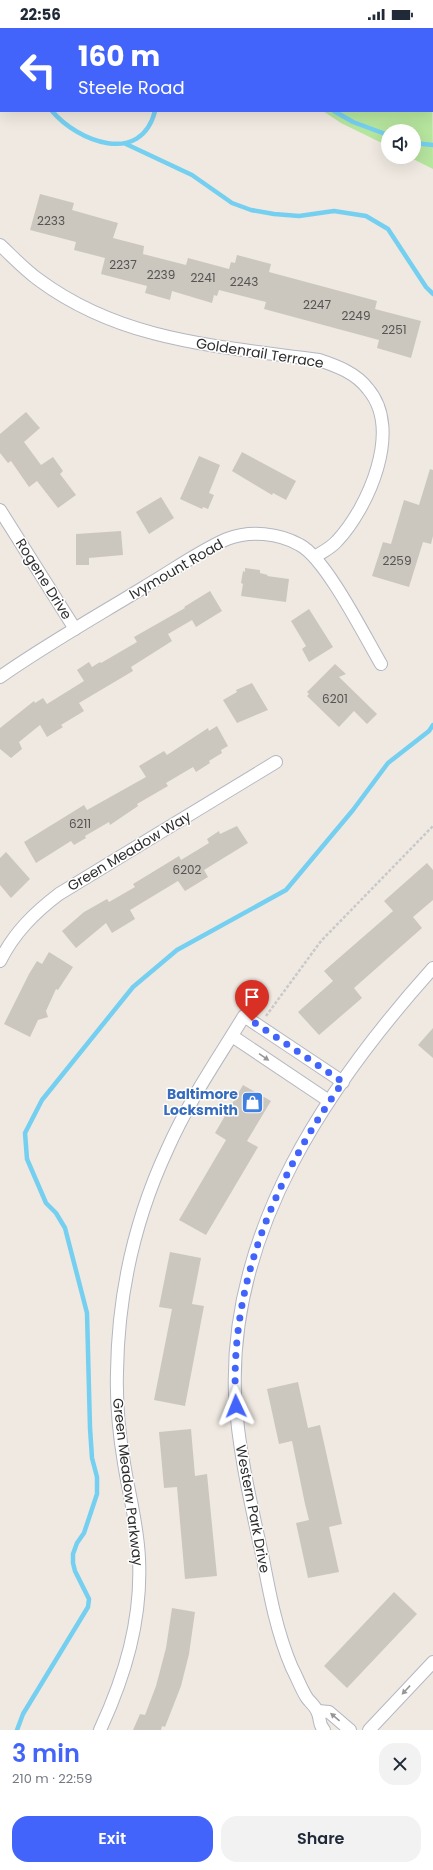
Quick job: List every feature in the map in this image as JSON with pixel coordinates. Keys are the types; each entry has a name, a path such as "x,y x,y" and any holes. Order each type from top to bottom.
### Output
{"street":[{"name":"Goldenrail Terrace","path":"0,245 39,280 95,313 122,325 187,342 319,360 339,367 355,376 369,389 377,404 383,424 382,444 375,476 364,504 347,530 336,543 315,557"},
{"name":"Rogene Drive","path":"0,510 75,629"},
{"name":"Ivymount Road","path":"0,677 75,629 227,539 250,534 270,534 301,545 315,557 331,579 381,664"},
{"name":"Green Meadow Way","path":"0,961 20,930 35,913 59,894 276,762"},
{"name":"Western Park Drive","path":"324,1730 320,1726 318,1711 307,1698 293,1669 276,1622 238,1434 235,1392 237,1341 251,1262 266,1218 288,1171 329,1101 401,1003 433,968"},
{"name":"Green Meadow Parkway","path":"100,1730 114,1700 128,1658 138,1613 140,1586 140,1558 124,1462 117,1403 119,1331 124,1291 136,1235 167,1150 195,1095 244,1016 259,1026"},
{"path":"259,1026 343,1082"},
{"path":"232,1036 329,1101"},
{"path":"369,1730 433,1662"},
{"name":"Western Park Drive","path":"318,1711 328,1712 350,1730"}],"path":[{"path":"259,1026 321,941 433,826"}],"green space":[{"path":"324,112 432,112 433,169 421,163 421,124 381,124 381,143 341,123"}],"building":[{"path":"40,194 74,203 72,210 118,223 113,238 144,246 143,254 186,265 188,258 229,269 231,262 235,263 237,255 271,264 269,272 377,301 375,309 421,321 411,358 377,348 379,340 264,309 266,302 219,290 217,296 214,295 212,303 172,291 170,300 145,293 147,286 101,274 105,258 74,250 76,242 30,230"},
{"path":"26,412 40,428 24,442 41,465 53,457 63,471 60,474 76,495 58,508 37,481 29,487 11,461 8,463 0,453 0,434"},
{"path":"242,452 296,481 286,500 273,493 272,495 232,471"},
{"path":"199,456 220,465 209,493 214,495 208,509 203,507 202,509 180,499"},
{"path":"430,469 433,470 433,536 431,544 423,542 409,587 372,576 383,542 391,544 404,500 419,505"},
{"path":"161,497 174,518 149,534 136,512"},
{"path":"121,531 123,555 89,558 89,565 76,565 76,534"},
{"path":"245,568 260,570 260,573 268,575 267,576 289,579 286,602 241,596 243,584 241,583"},
{"path":"210,591 222,611 196,627 192,620 168,634 172,641 131,667 133,671 79,703 84,711 61,725 63,727 47,737 40,725 19,742 22,749 11,758 0,749 0,728 34,701 35,703 43,698 47,704 84,681 77,670 89,662 92,667 100,662 101,663 137,642 134,637 185,608 184,607"},
{"path":"309,609 333,647 309,662 302,649 306,646 291,621"},
{"path":"335,664 346,674 339,677 377,714 367,724 354,711 339,727 307,696 309,694 307,692"},
{"path":"252,683 268,710 237,723 223,700 237,692 236,690"},
{"path":"217,726 228,746 221,750 222,753 209,761 210,763 196,772 193,767 166,783 168,786 137,804 138,806 110,825 109,822 85,836 86,838 74,845 71,841 36,863 24,842 84,805 87,810 146,777 139,766 164,751 167,755 208,728 209,731"},
{"path":"237,826 248,843 204,870 208,877 185,891 178,881 130,910 135,919 112,933 106,923 76,948 62,931 84,912 107,899 109,902 135,887 133,884 179,856 181,860 209,843 207,839 219,831 220,834"},
{"path":"6,852 30,879 11,898 0,885 0,858"},
{"path":"427,863 433,870 433,900 413,917 422,928 354,988 362,998 319,1035 298,1012 333,981 324,971 393,911 384,901"},
{"path":"49,952 73,967 58,990 56,989 46,1011 48,1017 38,1020 30,1037 4,1024 37,961 42,964"},
{"path":"433,1028 433,1058 418,1045"},
{"path":"243,1085 271,1101 247,1141 258,1147 206,1235 179,1220 226,1140 215,1133"},
{"path":"170,1252 201,1258 192,1304 204,1306 185,1406 154,1400 172,1309 159,1307"},
{"path":"298,1382 308,1428 320,1425 342,1524 329,1527 339,1572 308,1578 296,1523 309,1520 292,1441 279,1444 267,1389"},
{"path":"191,1429 195,1476 207,1474 217,1576 185,1579 177,1487 164,1488 159,1432"},
{"path":"394,1592 417,1614 347,1688 324,1666"},
{"path":"172,1608 195,1612 189,1654 181,1686 165,1727 162,1726 161,1730 133,1730 140,1714 145,1715 156,1686 166,1648"}],"waterway":[{"path":"53,112 63,122 77,132 92,139 108,143 123,143 137,139 148,128 155,112"},
{"path":"336,112 353,122 381,132"},
{"path":"126,144 192,175 232,203 251,210 299,216 334,211 366,216 388,229 426,287 433,294"},
{"path":"421,144 433,145"},
{"path":"17,1730 23,1714 88,1607 89,1599 75,1571 73,1554 77,1543 84,1533 97,1494 97,1477 92,1458 90,1428 87,1313 65,1228 56,1213 46,1203 27,1159 25,1133 42,1100 133,987 177,950 286,890 353,810 388,763 429,731 433,725"}],"place":[{"name":"Baltimore Locksmith","path":"253,1102"}],"route":[{"path":"236,1406 235,1392 237,1341 251,1262 266,1218 288,1171 329,1101 343,1082 252,1021"}]}
